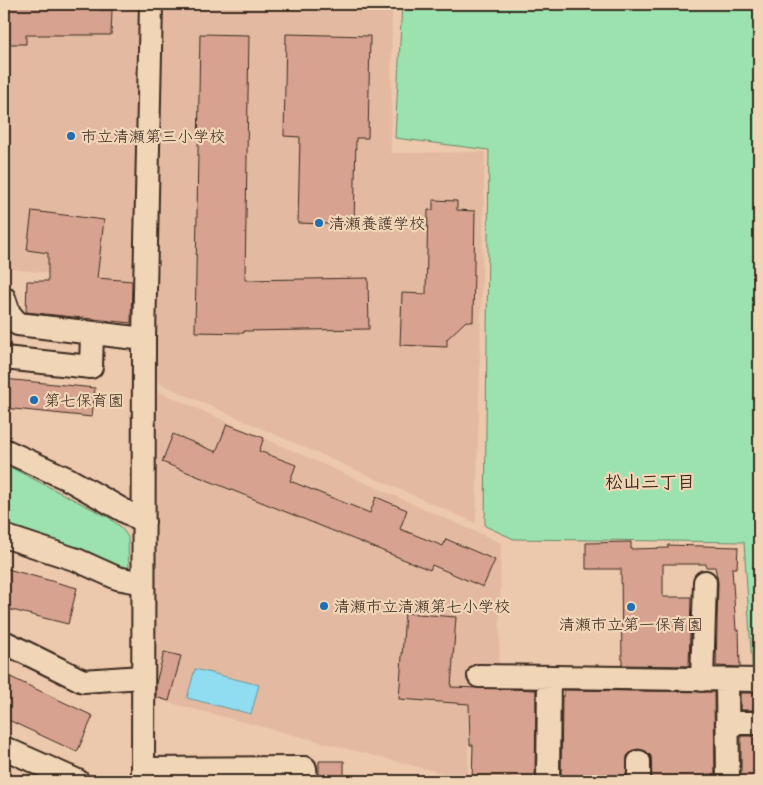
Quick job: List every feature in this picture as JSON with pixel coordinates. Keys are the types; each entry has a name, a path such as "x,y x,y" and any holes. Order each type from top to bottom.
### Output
{"street":[{"path":"151,4 144,339 142,775 305,768 306,781"},
{"path":"4,298 6,307 18,324 144,339"},
{"path":"4,358 91,367 92,334"},
{"path":"4,450 68,479 144,522"},
{"path":"4,536 77,560 117,578 143,583"},
{"path":"702,680 705,582"},
{"path":"4,642 83,680 142,678"},
{"path":"479,676 759,680"},
{"path":"548,781 549,678"},
{"path":"727,680 728,781"},
{"path":"727,723 759,723"},
{"path":"4,748 78,781"}],"shaded area":[{"name":"市立清瀬第三小学校","path":"4,4 139,4 136,283 4,268"},
{"name":"清瀬養護学校","path":"156,4 392,4 391,153 485,152 476,523 154,381"},
{"name":"清瀬市立清瀬第七小学校","path":"153,389 501,543 499,670 469,670 468,780 147,697"}],"green space":[{"path":"402,4 759,4 759,680 753,680 744,542 514,539 485,526 489,150 395,138"},
{"path":"4,464 108,517 120,526 128,537 129,571 4,526"}],"water":[{"path":"195,669 259,685 251,714 187,698"}],"building":[{"path":"4,4 100,4 100,10 112,10 111,35 26,35 26,44 4,44"},
{"path":"200,34 249,35 245,280 368,278 369,329 244,331 244,333 195,332"},
{"path":"286,34 370,36 368,138 356,138 354,225 298,223 300,137 284,136"},
{"path":"433,200 457,201 457,210 475,211 473,322 466,321 447,339 447,347 400,345 402,293 426,294 428,210 433,210"},
{"path":"32,211 104,220 97,278 132,281 131,323 26,312 27,281 48,281 48,253 27,250"},
{"path":"4,379 95,388 92,417 4,408"},
{"path":"227,424 264,438 259,451 296,465 290,481 370,513 376,497 407,510 400,529 443,546 446,539 495,560 483,587 432,565 430,570 162,462 173,434 216,452"},
{"path":"631,542 631,549 668,548 668,545 738,547 737,568 732,568 736,630 739,630 740,667 716,666 718,582 715,567 706,567 706,564 663,564 663,597 691,597 689,666 622,665 621,569 586,569 586,543"},
{"path":"4,568 77,588 68,624 4,608"},
{"path":"405,613 456,617 451,687 536,690 535,778 472,781 473,745 470,745 469,704 399,699"},
{"path":"164,652 181,656 169,701 156,697 156,683"},
{"path":"4,674 93,716 77,752 4,718"},
{"path":"564,690 714,692 715,781 652,781 651,756 646,751 639,749 633,750 627,756 626,781 561,781 562,696 564,696"},
{"path":"740,693 759,693 759,710 740,710"},
{"path":"741,736 759,736 759,781 741,781"},
{"path":"319,761 344,761 344,781 319,781"}],"place":[{"name":"市立清瀬第三小学校","path":"71,136"},
{"name":"清瀬養護学校","path":"319,223"},
{"name":"第七保育園","path":"34,400"},
{"name":"清瀬市立清瀬第七小学校","path":"324,606"},
{"name":"清瀬市立第一保育園","path":"631,607"}],"district":[{"name":"松山三丁目","path":"650,482"}]}
